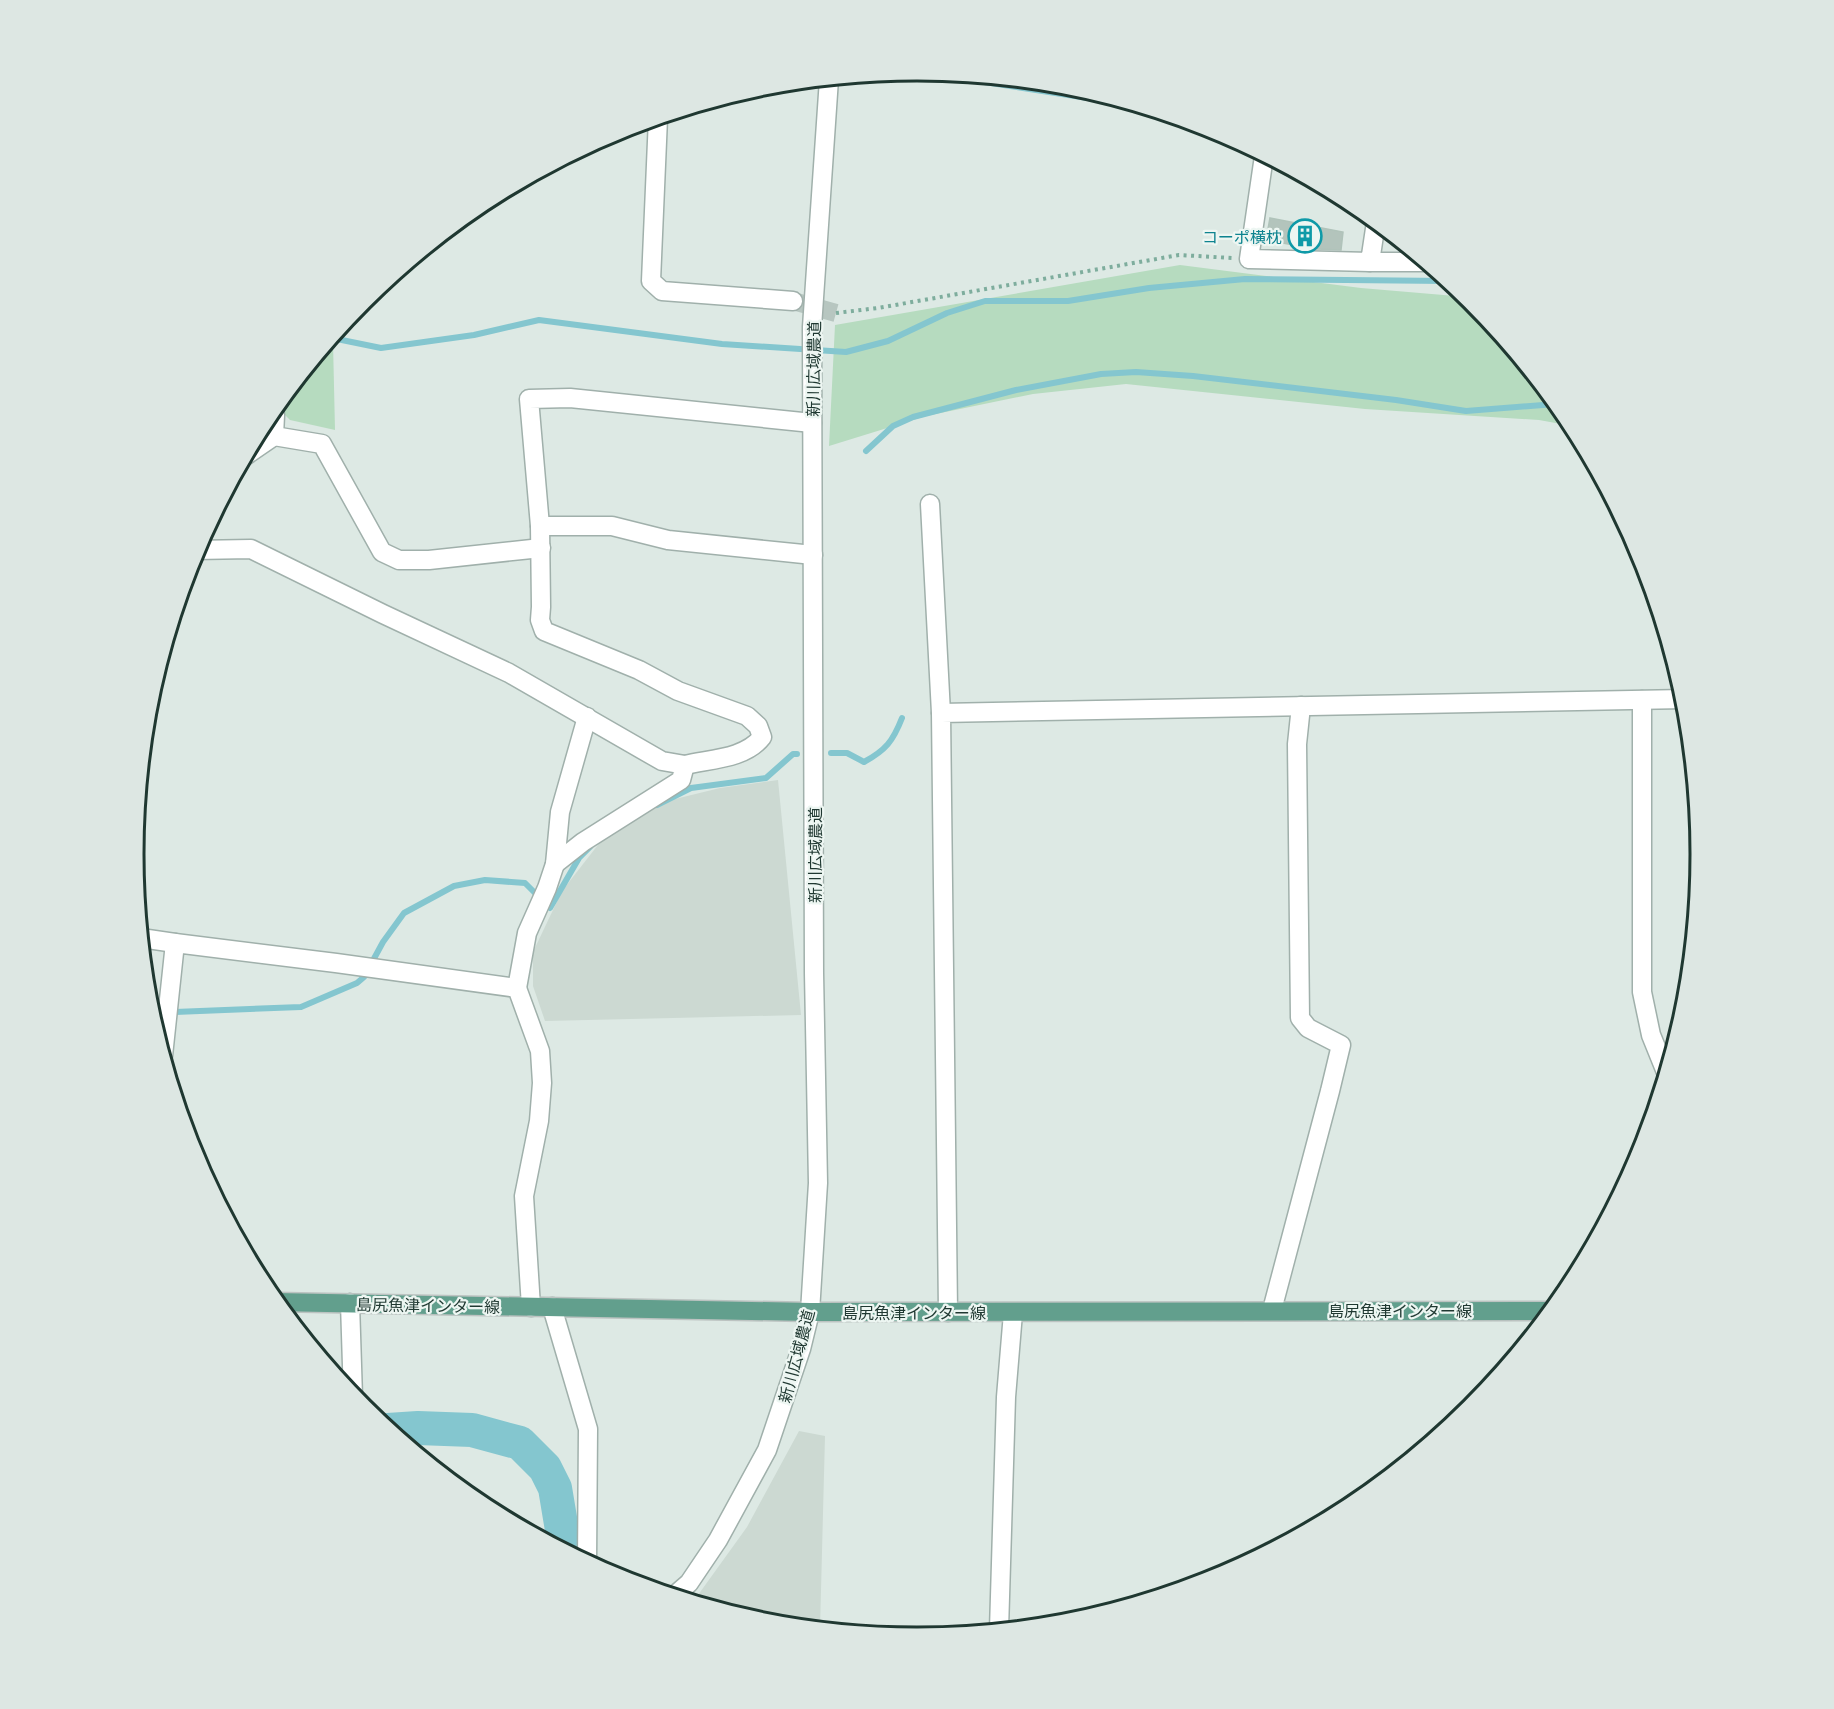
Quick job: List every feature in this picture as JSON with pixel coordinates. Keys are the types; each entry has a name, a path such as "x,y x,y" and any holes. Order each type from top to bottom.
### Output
{"main road":[{"name":"島尻魚津インター線","path":"287,1302 810,1312 1541,1311"}],"street":[{"name":"新川広域農道","path":"680,1591 689,1583 718,1540 767,1450 797,1360 810,1312 818,1183 814,974 812,337 828,87"},
{"path":"658,126 651,280 662,291 793,301"},
{"path":"1263,163 1249,259 1414,262"},
{"path":"1370,262 1375,231"},
{"path":"206,550 251,549 508,673 663,761 685,765 744,752 755,746 762,737 758,726 747,716 678,691 639,670 544,632 540,620 540,526 529,399 570,398 812,423"},
{"path":"274,436 275,424"},
{"path":"262,444 274,436 322,444 382,552 399,560 429,560 541,548"},
{"path":"930,504 941,713 948,1312"},
{"path":"540,526 612,526 668,540 813,555"},
{"path":"941,713 1675,699"},
{"path":"1642,700 1642,992 1651,1035 1662,1062"},
{"path":"1272,1310 1341,1045 1308,1028 1300,1018 1297,744 1301,706"},
{"path":"531,1307 524,1196 539,1121 542,1083 540,1051 517,988 527,933 555,864 560,812 587,717"},
{"path":"555,864 583,842 681,780 685,765"},
{"path":"148,939 517,988"},
{"path":"165,1035 175,944"},
{"path":"350,1303 353,1383"},
{"path":"552,1307 588,1429 587,1554"},
{"path":"999,1623 1006,1397 1013,1313"}],"path":[{"path":"836,313 890,306 1179,255 1249,259"}],"shaded area":[{"path":"778,780 801,1015 545,1021 533,986 533,952 562,891 601,841 667,801 720,788"},
{"path":"799,1431 825,1436 820,1621 766,1613 697,1596 747,1527"}],"green space":[{"path":"1180,265 1361,288 1451,296 1499,344 1559,424 1539,420 1365,409 1126,384 1033,394 926,416 829,446 835,325"},
{"path":"333,346 335,430 290,420 283,413"}],"building":[{"name":"コーポ横枕","path":"1270,218 1343,232 1341,250 1316,249 1266,240"}],"waterway":[{"path":"339,340 381,348 474,335 539,320 722,344 846,352 888,341 947,313 985,301 1068,301 1149,288 1245,279 1435,281"},
{"path":"866,451 893,426 913,417 1016,390 1101,374 1136,372 1193,376 1396,400 1466,411 1546,405"},
{"path":"831,753 847,753 864,762 888,744 902,718"},
{"path":"657,805 691,788 766,778 793,754 797,754"},
{"path":"160,1013 301,1007 357,983 364,977 383,942 404,913 454,886 485,880 525,883 550,908 579,858 590,847"},
{"path":"400,1429 472,1430 520,1443 545,1468 555,1488 562,1530 561,1541"}],"tunnel":[{"path":"793,301 836,313"}],"place":[{"name":"コーポ横枕","path":"1305,236"}]}
